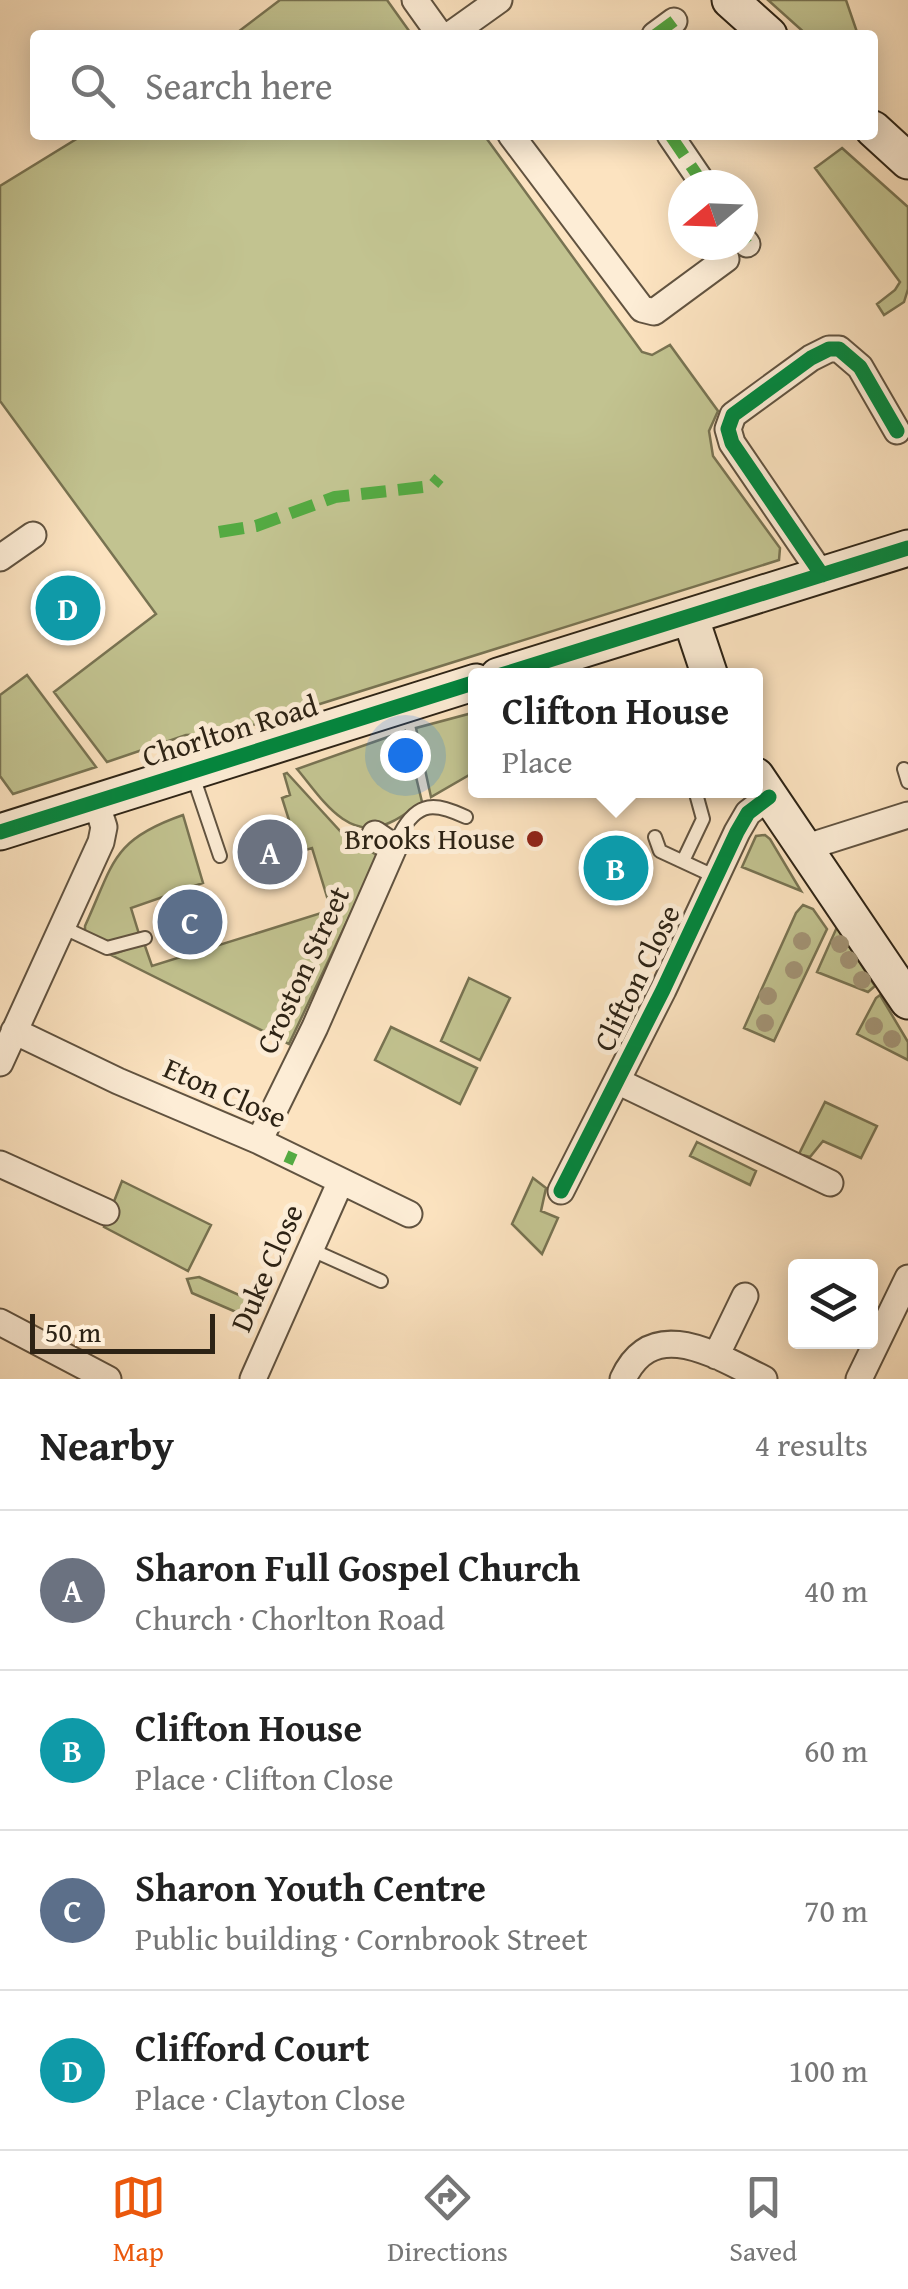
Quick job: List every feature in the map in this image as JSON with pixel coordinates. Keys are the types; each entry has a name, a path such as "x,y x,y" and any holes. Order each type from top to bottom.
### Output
{"main road":[{"path":"730,0 763,30"},
{"path":"878,134 908,161"},
{"path":"524,668 908,548"},
{"path":"690,616 707,668"},
{"name":"Chorlton Road","path":"0,832 468,685"},
{"path":"763,786 908,1000"}],"street":[{"path":"415,0 436,30"},
{"path":"457,30 499,0"},
{"path":"515,140 637,306 646,312 654,312 723,260"},
{"path":"673,140 694,170"},
{"path":"822,575 732,443 728,429 732,415 811,358 829,349 839,350 860,367 894,433"},
{"path":"0,558 32,535"},
{"name":"Clifton Close","path":"562,1191 756,798"},
{"path":"0,1062 103,835 96,802"},
{"path":"804,848 908,815"},
{"name":"Croston Street","path":"259,1141 315,1027 390,838"},
{"name":"Eton Close","path":"14,1031 410,1214"},
{"name":"Clifton Close","path":"617,1080 830,1183"},
{"path":"0,1164 106,1212"},
{"name":"Duke Close","path":"253,1379 340,1182"},
{"path":"859,1379 908,1278"},
{"path":"716,1356 745,1296"},
{"path":"0,1322 108,1379"},
{"path":"623,1379 630,1363 662,1344 688,1345 764,1379"}],"lane":[{"path":"192,772 220,856"},
{"path":"682,861 703,819 696,798"},
{"path":"390,838 432,805 440,804 466,817"},
{"path":"656,837 660,850 716,877"},
{"path":"62,927 107,948 145,938"},
{"path":"312,1250 381,1282"}],"green space":[{"path":"280,0 387,0 408,30 241,30"},
{"path":"768,0 846,0 856,30 801,30"},
{"path":"75,140 488,140 642,352 652,355 670,345 718,411 709,431 713,456 780,548 779,560 224,734 186,735 107,762 54,692 156,614 0,401 0,186"},
{"path":"842,148 908,207 908,289 904,302 884,315 877,304 900,282 815,168"},
{"path":"27,675 96,767 13,794 0,776 0,695"},
{"path":"468,714 468,776 431,797 416,728"},
{"path":"405,731 422,802 389,823 374,828 347,822 297,769"},
{"path":"284,774 341,832 378,856 289,1044 111,955 144,943 152,966 331,910 312,848 299,852 282,798 290,795"},
{"path":"183,815 203,883 131,908 139,934 105,942 85,935 85,926 118,856 141,834"},
{"path":"765,835 801,891 742,867 756,836"},
{"path":"803,905 813,909 827,929 774,1041 744,1028"},
{"path":"837,927 875,986 868,992 817,972"},
{"path":"469,978 510,998 480,1060 441,1041"},
{"path":"880,995 908,1042 908,1060 857,1034"},
{"path":"391,1027 477,1068 460,1104 375,1060"},
{"path":"825,1102 877,1126 861,1158 823,1141 810,1157 799,1154"},
{"path":"697,1142 756,1171 750,1185 690,1156"},
{"path":"533,1178 546,1188 541,1211 558,1218 542,1254 512,1224"},
{"path":"122,1181 211,1225 188,1271 104,1227"},
{"path":"199,1277 248,1299 255,1307 250,1318 192,1293 187,1279"}],"marked path":[{"path":"662,30 674,21"},
{"path":"673,140 694,170"},
{"path":"219,532 256,526 335,497 432,486 439,478"},
{"path":"286,1156 295,1160"}],"cycle path":[{"path":"822,575 732,443 728,429 733,415 811,358 829,349 839,349 860,367 897,431"},
{"path":"524,668 908,548"},
{"path":"0,832 468,685"},
{"path":"561,1191 663,990 737,832 748,813 769,797"}],"place":[{"name":"Clifford Court","path":"68,608"},
{"name":"Brooks House","path":"535,839"},
{"name":"Sharon Full Gospel Church","path":"270,852"},
{"name":"Clifton House","path":"616,868"},
{"name":"Sharon Youth Centre","path":"190,922"}]}
